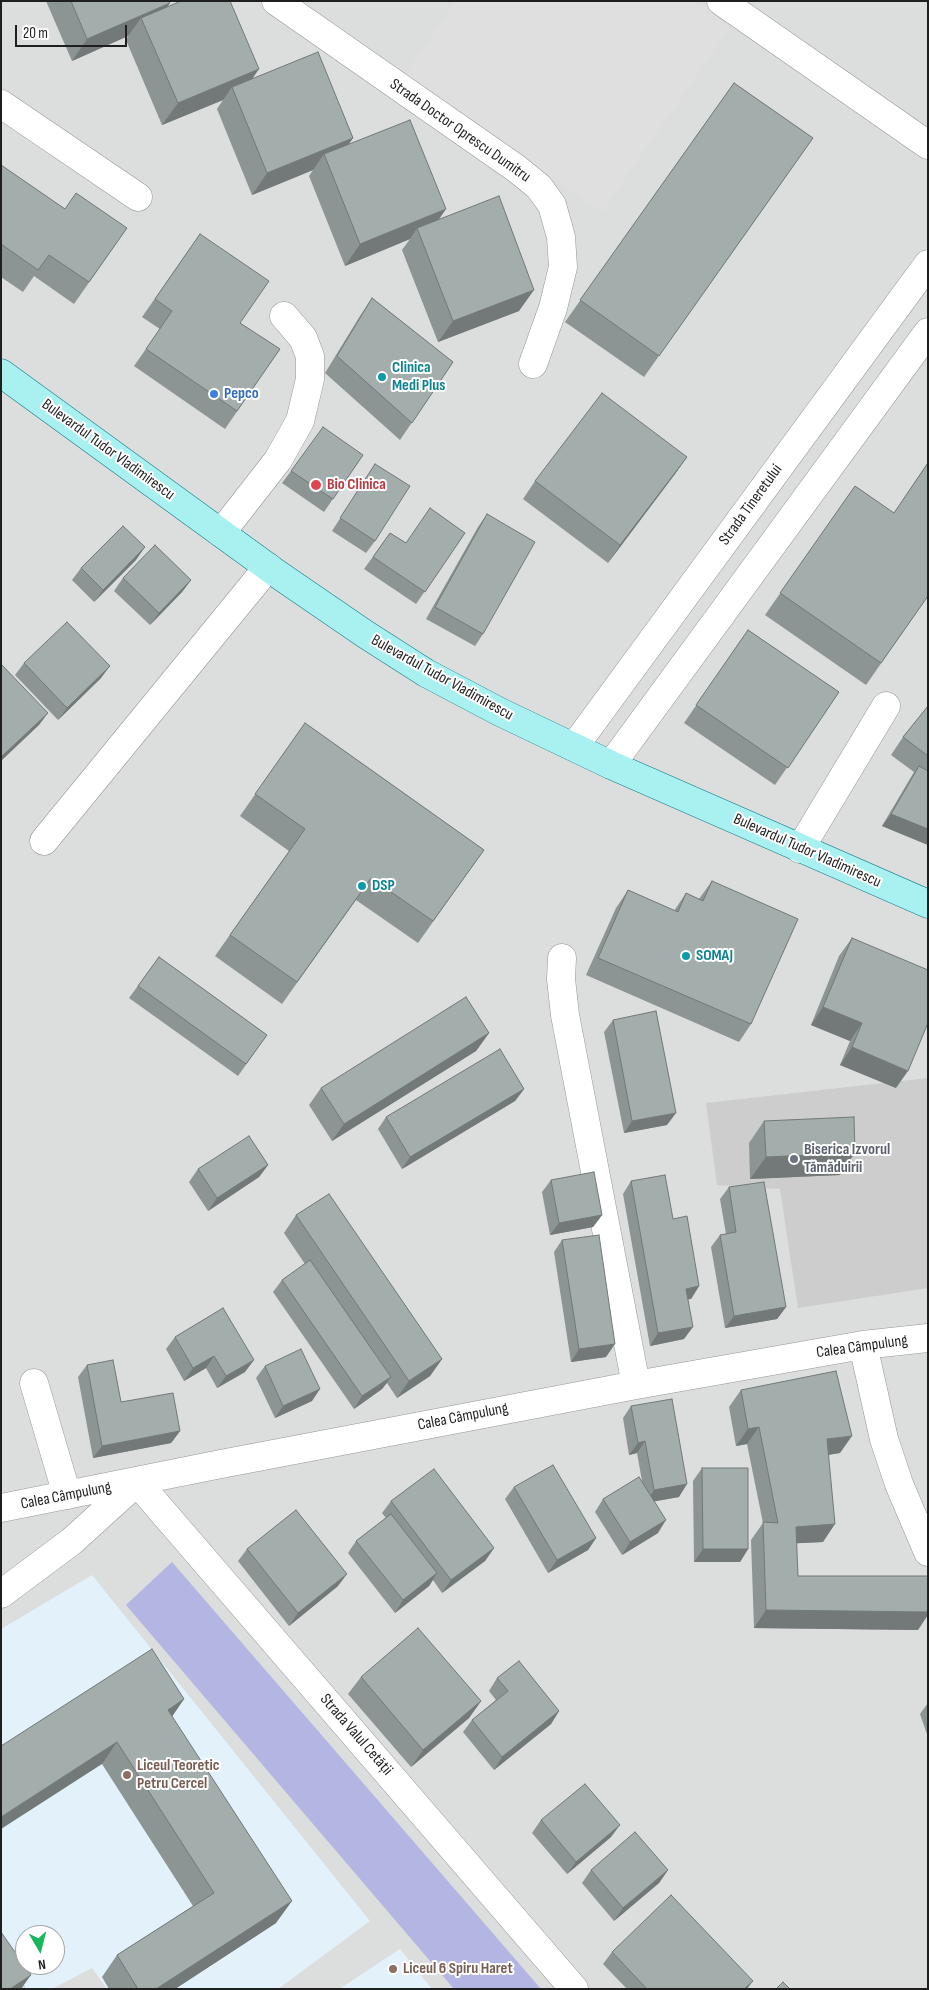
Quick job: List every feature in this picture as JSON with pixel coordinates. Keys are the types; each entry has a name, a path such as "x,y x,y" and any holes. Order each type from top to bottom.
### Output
{"main road":[{"name":"Bulevardul Tudor Vladimirescu","path":"1,373 268,567 365,634 426,673 500,712 574,747 800,849 928,904"}],"street":[{"name":"Strada Doctor Oprescu Dumitru","path":"276,1 517,169 539,188 552,205 561,237 562,267 554,308 533,364"},
{"path":"721,1 928,145"},
{"path":"1,104 138,197"},
{"name":"Strada Tineretului","path":"574,747 928,264"},
{"path":"222,533 278,460 300,421 310,379 310,356 302,338 284,316"},
{"path":"611,764 928,332"},
{"path":"44,841 268,567"},
{"path":"800,849 886,706"},
{"path":"562,958 561,979 566,1015 636,1385"},
{"name":"Calea Câmpulung","path":"1,1508 636,1385 863,1345 928,1338"},
{"path":"863,1345 884,1439 899,1484 928,1552"},
{"path":"34,1383 66,1495"},
{"path":"1,1594 72,1541 137,1482"},
{"name":"Strada Valul Cetății","path":"137,1482 574,1989"},
{"path":"1,1530 32,1503"}],"shaded area":[{"path":"1,1 928,1 928,1989 1,1989"},
{"path":"456,1 692,1 730,28 602,212 404,75"},
{"path":"928,1078 928,1288 798,1308 780,1189 717,1185 706,1103"},
{"path":"172,1562 541,1989 454,1989 126,1605"},
{"name":"Liceul Teoretic Petru Cercel","path":"92,1575 370,1921 278,1989 107,1989 92,1968 52,1989 27,1989 18,1975 65,1975 65,1925 15,1925 15,1971 1,1950 1,1629"},
{"name":"Liceul 6 Spiru Haret","path":"400,1949 432,1989 339,1989"}],"building":[{"path":"71,1 169,1 170,3 87,39"},
{"path":"181,1 230,1 259,69 178,103 141,18"},
{"path":"318,52 353,138 267,173 232,87"},
{"path":"734,83 813,138 659,356 580,300"},
{"path":"410,120 446,209 360,244 324,154"},
{"path":"1,165 65,209 76,193 127,228 89,282 49,255 38,270 1,244"},
{"path":"499,196 534,290 453,321 417,228"},
{"path":"200,234 269,281 240,323 280,349 237,411 146,349 172,311 155,299"},
{"name":"Clinica Medi Plus","path":"372,298 453,362 412,423 337,356"},
{"path":"602,393 687,457 620,545 535,481"},
{"path":"323,427 363,455 333,499 291,471"},
{"path":"928,463 928,596 881,663 780,593 855,486 894,513"},
{"path":"375,464 410,486 375,541 340,518"},
{"path":"430,508 465,533 425,592 373,557 390,533 406,543"},
{"path":"487,514 535,542 483,634 435,607"},
{"path":"123,526 145,547 103,590 81,568"},
{"path":"155,545 191,580 159,613 123,578"},
{"path":"67,622 110,666 67,708 24,663"},
{"path":"748,630 839,692 788,768 696,705"},
{"path":"1,664 48,713 1,757"},
{"path":"928,706 928,756 903,737"},
{"name":"DSP","path":"305,723 484,850 433,921 371,878 297,982 230,935 305,829 255,794"},
{"path":"919,766 928,771 928,829 891,814"},
{"name":"SOMAJ","path":"712,881 798,919 751,1024 598,958 628,890 678,912 686,893 703,901"},
{"path":"852,938 928,970 928,1023 908,1071 852,1047 862,1023 823,1007"},
{"path":"159,957 267,1035 246,1064 138,986"},
{"path":"466,997 489,1033 344,1124 321,1088"},
{"path":"656,1011 676,1113 632,1121 613,1020"},
{"path":"500,1049 524,1089 410,1157 386,1117"},
{"path":"854,1117 855,1153 766,1157 764,1121"},
{"path":"249,1136 268,1165 217,1198 198,1169"},
{"path":"594,1172 602,1215 559,1223 551,1180"},
{"path":"665,1175 673,1219 687,1216 699,1286 686,1289 693,1327 658,1333 631,1181"},
{"path":"764,1182 786,1307 734,1316 720,1235 736,1232 729,1187"},
{"path":"329,1194 442,1359 409,1381 296,1215"},
{"path":"599,1235 615,1344 579,1349 562,1240"},
{"path":"310,1260 391,1377 362,1396 282,1280"},
{"path":"223,1308 254,1360 226,1376 214,1356 193,1368 175,1337"},
{"path":"301,1349 320,1389 283,1406 265,1366"},
{"path":"113,1360 121,1402 173,1393 180,1431 102,1446 87,1365"},
{"path":"836,1371 852,1436 827,1439 835,1524 796,1527 798,1576 928,1576 928,1612 766,1610 763,1522 778,1523 759,1427 748,1429 741,1390"},
{"path":"672,1399 687,1484 654,1490 645,1441 638,1443 631,1406"},
{"path":"553,1465 596,1538 557,1560 514,1487"},
{"path":"702,1468 748,1468 748,1549 703,1549"},
{"path":"434,1469 494,1548 451,1580 391,1501"},
{"path":"639,1477 666,1520 630,1542 603,1499"},
{"path":"296,1510 347,1574 298,1613 247,1549"},
{"path":"391,1514 437,1573 403,1600 356,1541"},
{"path":"418,1628 481,1701 423,1750 361,1677"},
{"path":"152,1649 184,1699 168,1710 292,1901 156,1989 138,1989 117,1955 214,1893 117,1742 1,1817 1,1746"},
{"path":"519,1661 559,1711 502,1757 472,1720 508,1691 497,1678"},
{"path":"585,1784 620,1825 576,1862 541,1820"},
{"path":"635,1832 668,1870 623,1908 591,1870"},
{"path":"671,1895 753,1981 744,1989 647,1989 612,1952"},
{"path":"1,1932 15,1952 15,1975 31,1975 10,1989 1,1989"},
{"path":"783,1982 790,1989 776,1989"}],"place":[{"name":"Clinica Medi Plus","path":"382,377"},
{"name":"Pepco","path":"214,394"},
{"name":"Bio Clinica","path":"316,485"},
{"name":"DSP","path":"362,886"},
{"name":"SOMAJ","path":"686,956"},
{"name":"Biserica Izvorul Tămăduirii","path":"794,1159"},
{"name":"Liceul Teoretic Petru Cercel","path":"127,1775"},
{"name":"Liceul 6 Spiru Haret","path":"393,1969"}]}
